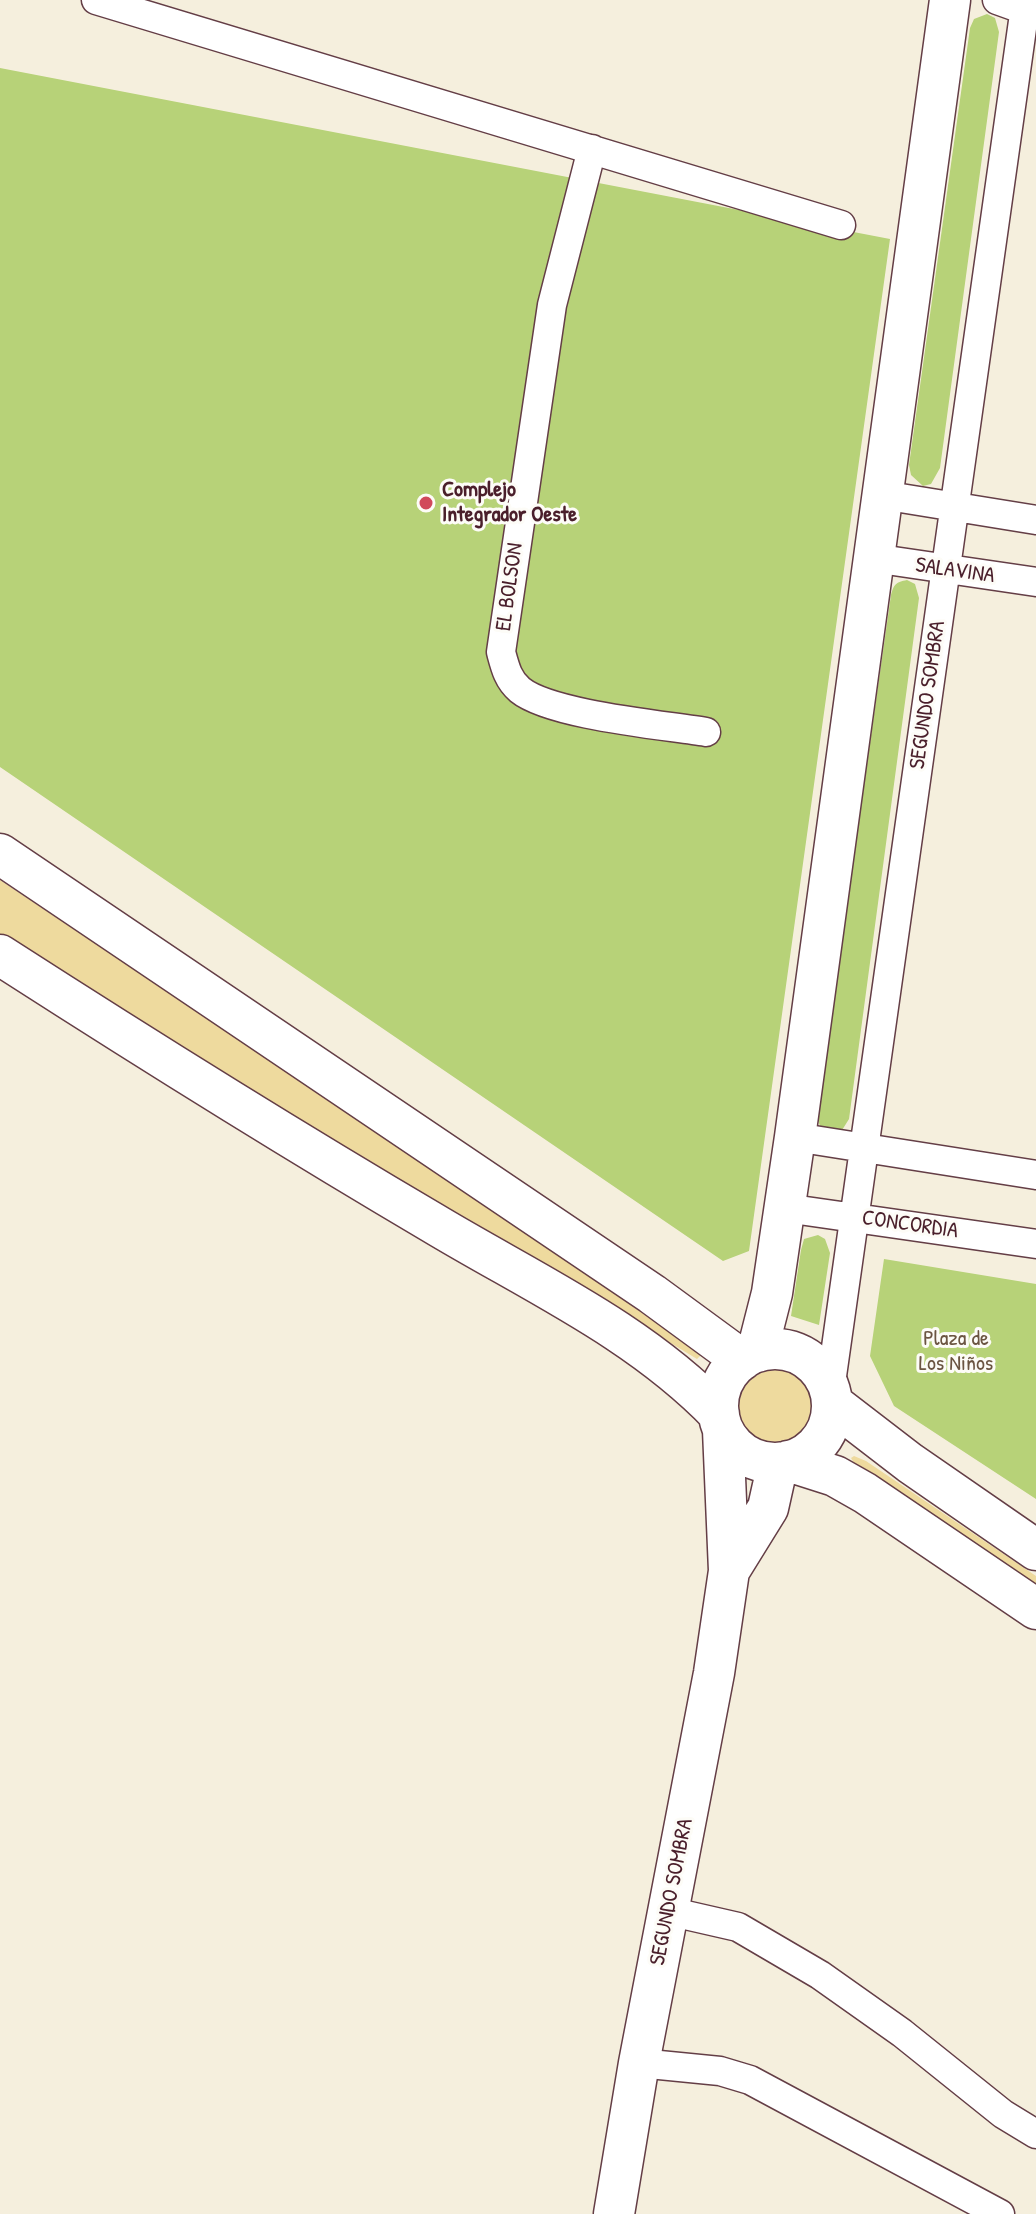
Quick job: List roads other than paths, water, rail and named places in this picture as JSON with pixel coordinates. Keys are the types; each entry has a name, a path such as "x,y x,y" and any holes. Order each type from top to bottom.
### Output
{"main road":[{"path":"750,1356 772,1293 785,1208 950,0"},
{"path":"0,854 652,1294 750,1356"},
{"path":"0,955 220,1095 435,1225 588,1312 664,1363 721,1422 732,1444 745,1455 759,1461 783,1462 835,1476 1036,1609"},
{"path":"721,1422 719,1398 723,1383 731,1370 750,1356 776,1349 795,1353 812,1363 824,1377 831,1397 830,1421 810,1451 783,1462"},
{"path":"831,1397 910,1463 1036,1550"},
{"name":"SEGUNDO SOMBRA","path":"614,2214 639,2063 714,1673 729,1571 721,1422"},
{"name":"SEGUNDO SOMBRA","path":"729,1571 768,1508 783,1462"}],"street":[{"path":"96,0 841,225"},
{"path":"997,0 1029,8"},
{"name":"SEGUNDO SOMBRA","path":"831,1397 945,570 1029,8"},
{"name":"EL BOLSON","path":"592,149 552,305 501,652 506,674 520,690 550,706 706,732"},
{"path":"882,495 1036,520"},
{"name":"SALAVINA","path":"873,558 1036,582"},
{"path":"795,1137 1036,1175"},
{"name":"CONCORDIA","path":"785,1208 1036,1244"},
{"path":"668,1911 738,1927 820,1975 902,2033 1003,2114 1036,2134"},
{"path":"639,2063 720,2071 750,2080 1000,2214"}],"place":[{"name":"Complejo Integrador Oeste","path":"426,503"}],"park label":[{"name":"Plaza de Los Niños","path":"956,1352"}]}
